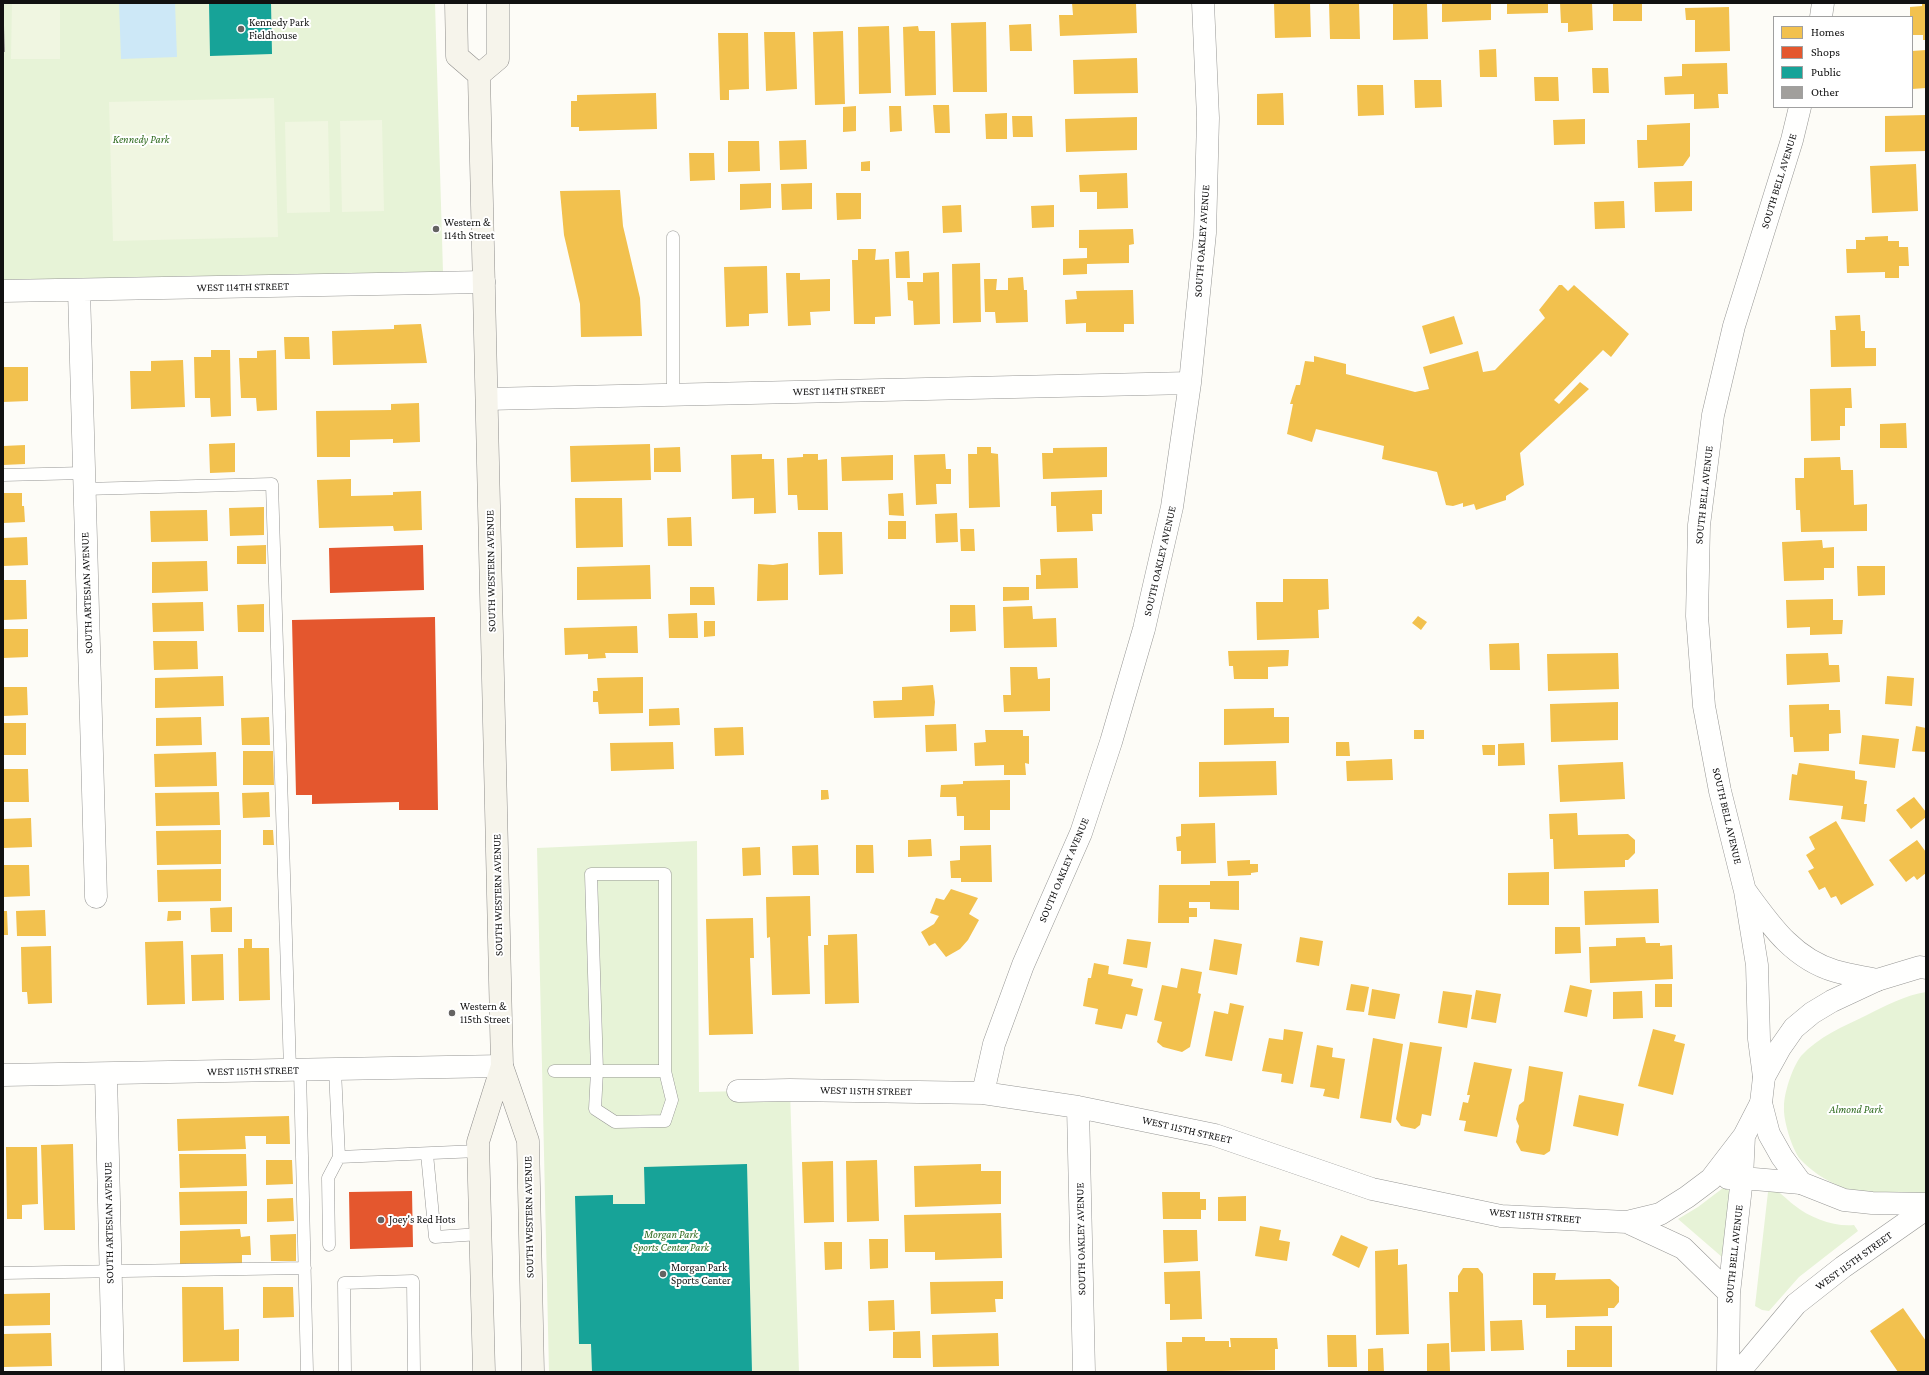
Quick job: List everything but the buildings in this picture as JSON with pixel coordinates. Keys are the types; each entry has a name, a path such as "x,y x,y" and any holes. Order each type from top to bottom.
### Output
{"main road":[{"path":"456,3 457,56 479,75 498,59 498,3"},
{"name":"SOUTH WESTERN AVENUE","path":"479,75 502,1066 528,1141 533,1372"},
{"name":"SOUTH WESTERN AVENUE","path":"484,1372 478,1142 502,1066"}],"street":[{"name":"SOUTH OAKLEY AVENUE","path":"983,1093 994,1044 1015,987 1081,833 1144,629 1172,507 1190,383 1205,233 1208,118 1203,3"},
{"path":"1821,16 1823,3"},
{"name":"SOUTH BELL AVENUE","path":"1764,1077 1759,1039 1757,965 1745,891 1720,791 1704,706 1697,616 1699,525 1713,416 1734,326 1792,140 1800,108"},
{"name":"WEST 114TH STREET","path":"3,291 484,282"},
{"name":"SOUTH ARTESIAN AVENUE","path":"79,290 96,897"},
{"name":"WEST 114TH STREET","path":"487,399 1190,383"},
{"name":"SOUTH BELL AVENUE","path":"1745,891 1775,931 1790,947 1804,958 1834,971 1878,980"},
{"path":"1801,1183 1782,1157 1769,1134 1761,1104 1764,1077 1780,1048 1794,1028 1812,1013 1832,1001 1878,980 1924,966"},
{"name":"WEST 115TH STREET","path":"3,1075 502,1066"},
{"name":"SOUTH ARTESIAN AVENUE","path":"106,1074 113,1372"},
{"name":"WEST 115TH STREET","path":"738,1091 790,1090 983,1093 1078,1107 1215,1135 1372,1189 1501,1216 1627,1222 1660,1214 1687,1197 1711,1179"},
{"name":"SOUTH BELL AVENUE","path":"1711,1179 1744,1136 1761,1104"},
{"name":"SOUTH OAKLEY AVENUE","path":"1078,1107 1084,1372"},
{"name":"SOUTH BELL AVENUE","path":"1728,1372 1729,1293 1742,1178 1744,1136"},
{"path":"1711,1179 1742,1178 1801,1183 1844,1200 1872,1203 1926,1204"},
{"name":"WEST 115TH STREET","path":"1740,1372 1796,1304 1844,1266 1926,1210"},
{"name":"WEST 115TH STREET","path":"1627,1222 1683,1248 1729,1293"}],"lane":[{"path":"673,237 673,394"},
{"path":"3,475 84,481 272,484 295,1070 305,1268 307,1372"},
{"path":"591,874 665,874 665,1070 672,1100 665,1121 615,1122 595,1109 598,1070 591,874"},
{"path":"329,1245 328,1178 339,1157 335,1070"},
{"path":"554,1070 665,1070"},
{"path":"339,1157 478,1151"},
{"path":"427,1154 434,1237 480,1234"},
{"path":"3,1273 305,1268"},
{"path":"345,1372 344,1283 413,1281 414,1372"}],"green space":[{"name":"Kennedy Park","path":"3,3 435,3 443,272 3,280"},
{"path":"12,3 60,3 60,59 11,59"},
{"path":"274,98 278,237 113,241 109,102"},
{"path":"382,120 384,211 342,212 340,121"},
{"path":"328,121 330,212 287,213 285,122"},
{"name":"Morgan Park Sports Center Park","path":"697,841 699,1092 790,1090 799,1372 549,1372 537,848"},
{"name":"Almond Park","path":"1926,992 1926,1193 1893,1194 1860,1192 1849,1190 1834,1184 1813,1171 1800,1159 1789,1134 1784,1113 1784,1101 1789,1081 1795,1067 1801,1056 1808,1049 1832,1032 1896,1001 1918,993"},
{"path":"1723,1188 1733,1192 1722,1257 1678,1219 1698,1207"},
{"path":"1772,1189 1781,1194 1800,1210 1815,1218 1838,1225 1854,1225 1858,1231 1799,1277 1769,1311 1762,1310 1755,1306 1768,1192"}],"water":[{"path":"119,3 175,3 177,57 121,59"}],"place":[{"name":"Kennedy Park Fieldhouse","path":"241,29"},
{"name":"Western & 114th Street","path":"436,229"},
{"name":"Western & 115th Street","path":"452,1013"},
{"name":"Joey's Red Hots","path":"381,1220"},
{"name":"Morgan Park Sports Center","path":"663,1274"}]}
